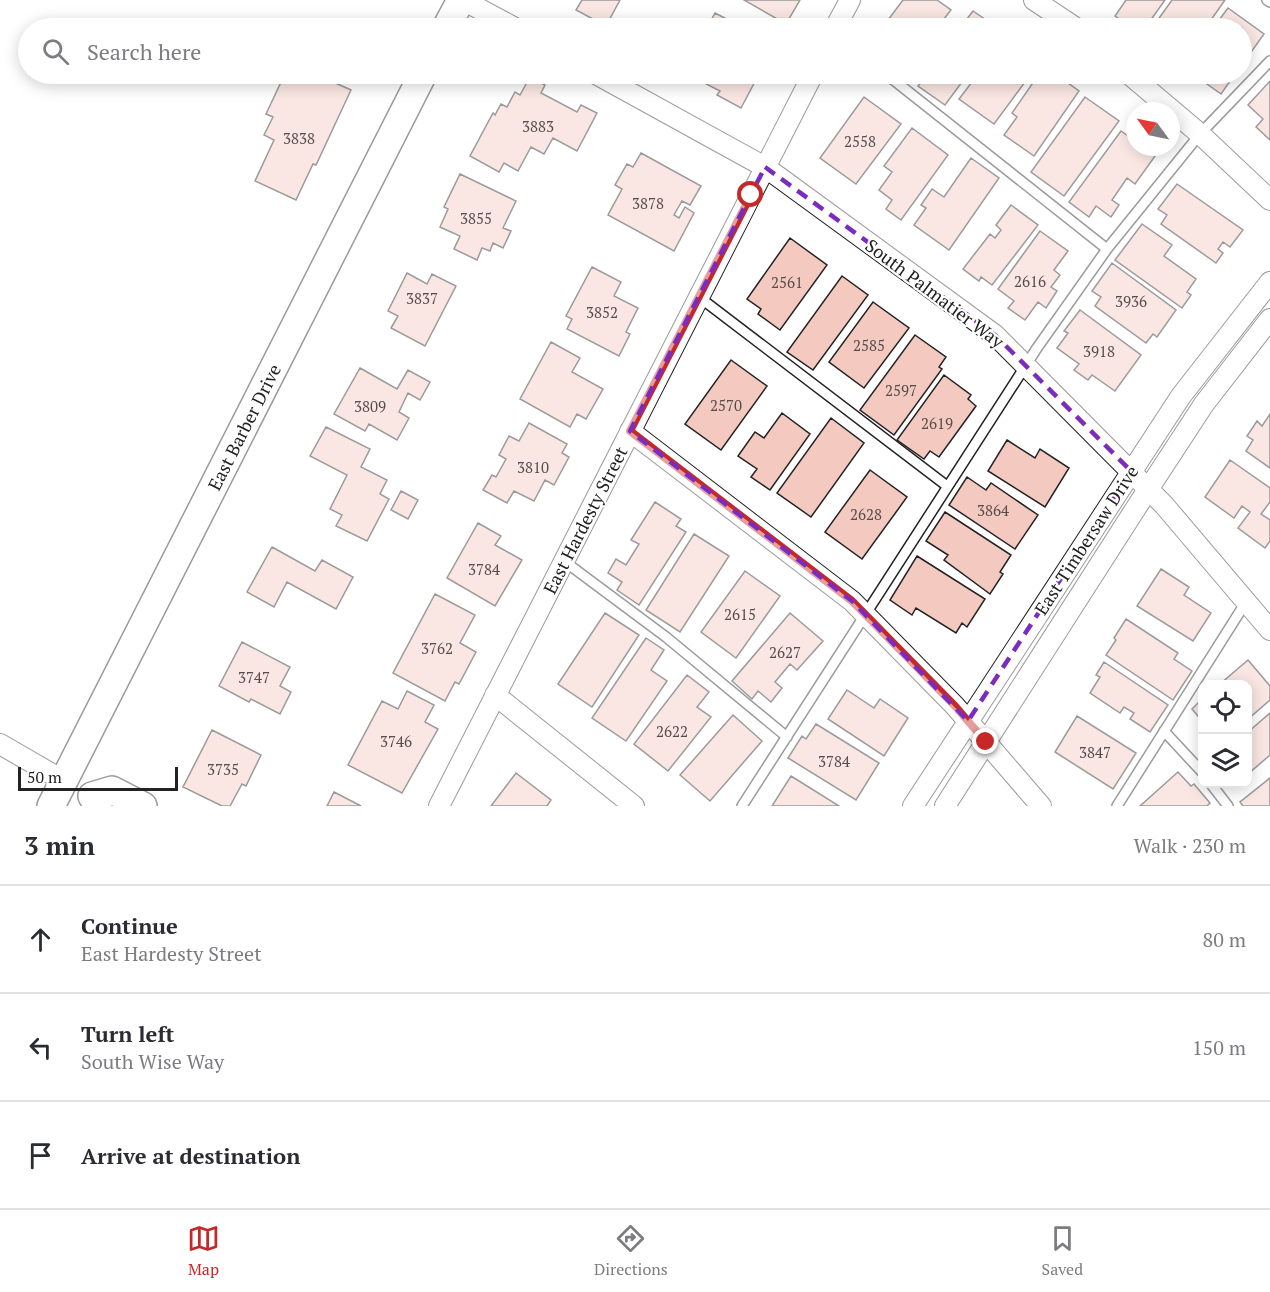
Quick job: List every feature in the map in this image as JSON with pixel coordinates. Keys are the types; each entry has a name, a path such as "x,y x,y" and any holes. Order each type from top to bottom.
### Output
{"street":[{"path":"452,18 462,0 496,18"},
{"path":"840,18 850,0"},
{"path":"1034,0 1061,18"},
{"name":"East Barber Drive","path":"51,806 418,84"},
{"name":"South Palmatier Way","path":"614,84 765,168 995,334 1148,489 1270,630"},
{"name":"East Hardesty Street","path":"439,806 808,84"},
{"path":"1141,84 1200,134 1270,200"},
{"name":"East Timbersaw Drive","path":"913,806 1181,396 1270,282"},
{"name":"East Timbersaw Drive","path":"945,806 1204,404 1270,319"},
{"path":"630,431 852,601 968,721 1041,806"},
{"path":"495,695 634,806"},
{"path":"0,744 95,801 112,790 143,806"}],"lane":[{"path":"1252,80 1270,61"},
{"path":"899,84 1107,249"},
{"path":"742,806 1026,365 1107,249 1200,134 1248,84"},
{"path":"699,297 947,486"},
{"path":"564,561 666,637 786,737"},
{"path":"1117,806 1246,602"},
{"path":"1164,731 1198,767"},
{"path":"1215,788 1228,806"}],"highlighted area":[{"path":"765,167 995,335 1131,471 968,721 852,601 630,431"}],"building":[{"path":"582,0 620,0 610,18 591,18 576,10"},
{"path":"744,0 800,0 790,18 776,18"},
{"path":"903,0 937,0 951,10 945,18 890,18"},
{"path":"1126,0 1165,0 1152,18 1118,18 1115,16"},
{"path":"1172,0 1225,0 1212,18 1159,18"},
{"path":"1228,8 1242,18 1220,18"},
{"path":"973,11 983,18 968,18"},
{"path":"715,13 725,18 712,18"},
{"path":"1252,25 1264,34 1252,51"},
{"path":"1270,81 1270,140 1256,127 1263,119 1248,105"},
{"path":"280,84 338,84 351,90 316,165 313,164 296,200 255,181 274,140 264,135 273,117 266,114"},
{"path":"526,84 543,84 545,85 541,93 577,112 581,105 597,113 577,151 553,138 544,154 531,147 518,171 504,163 499,172 470,156 493,113 495,115 501,104 507,107 515,92 520,95"},
{"path":"706,84 754,84 741,108 717,95 720,91"},
{"path":"920,84 961,84 945,105 918,86"},
{"path":"970,84 1024,84 994,124 959,99"},
{"path":"1032,84 1069,84 1079,91 1034,156 1004,135 1017,117 1012,113"},
{"path":"1207,84 1228,84 1221,94"},
{"path":"864,97 901,124 856,184 820,158"},
{"path":"1085,97 1119,121 1064,196 1031,172"},
{"path":"912,128 948,155 901,220 886,209 892,200 879,190 892,172 884,166"},
{"path":"1121,131 1126,134 1126,156 1155,156 1135,184 1127,178 1112,200 1119,205 1111,217 1096,206 1089,217 1069,202"},
{"path":"641,153 701,186 690,205 682,201 674,215 679,218 685,207 694,213 674,251 608,215 622,189 615,185 627,164 633,167"},
{"path":"971,158 999,178 949,250 914,225 926,208 921,205 932,189 944,197"},
{"path":"460,174 516,201 503,228 511,231 503,248 493,243 490,251 482,248 477,260 454,249 460,236 440,227 448,209 444,207"},
{"path":"1177,184 1243,230 1230,247 1223,242 1218,249 1223,253 1216,263 1161,224 1167,215 1158,209"},
{"path":"1011,205 1038,225 992,285 981,277 979,281 963,269 990,234 995,238 1001,230 996,225"},
{"path":"1142,224 1172,245 1164,256 1196,279 1187,292 1191,295 1182,308 1115,260"},
{"path":"1040,231 1068,251 1054,270 1060,275 1051,287 1057,291 1046,308 1038,302 1025,320 1008,308 1014,301 998,289"},
{"path":"790,238 827,265 780,330 758,314 761,309 747,299"},
{"path":"1112,263 1176,310 1157,337 1153,334 1146,343 1095,306 1101,297 1092,291"},
{"path":"592,267 621,282 614,296 638,308 626,332 630,334 619,356 567,329 572,319 566,316"},
{"path":"407,273 427,284 432,274 456,286 425,346 391,328 398,316 388,311"},
{"path":"842,276 868,295 813,370 787,352"},
{"path":"873,302 909,328 864,388 829,362"},
{"path":"1080,310 1141,355 1115,391 1092,375 1088,380 1074,370 1079,364 1057,348 1068,333 1064,331"},
{"path":"915,335 946,357 939,367 942,369 894,435 860,410"},
{"path":"551,342 580,358 572,372 603,389 586,419 577,414 570,427 520,399"},
{"path":"731,360 767,386 721,450 685,424"},
{"path":"360,368 397,389 408,370 430,382 420,400 408,393 399,412 409,418 397,440 369,424 365,431 334,414"},
{"path":"944,375 971,395 968,399 976,406 939,457 930,451 924,459 897,440"},
{"path":"782,413 810,434 770,490 751,477 757,469 738,456 755,432 764,438"},
{"path":"1270,414 1270,468 1246,451 1253,440 1247,436 1257,421 1262,426"},
{"path":"831,418 864,443 811,517 777,493"},
{"path":"529,423 567,444 562,453 569,457 554,485 545,480 534,501 514,491 507,503 483,490 492,475 496,477 506,459 499,455 509,436 519,441"},
{"path":"326,427 370,449 361,467 387,480 380,494 389,499 367,541 336,526 342,515 330,509 347,475 310,456"},
{"path":"1007,440 1035,458 1040,449 1069,468 1045,507 988,471"},
{"path":"1230,460 1270,488 1270,502 1261,514 1270,520 1270,541 1265,548 1238,528 1250,512 1242,506 1234,518 1205,497"},
{"path":"870,470 907,497 862,559 825,532"},
{"path":"967,477 986,490 991,483 1038,515 1015,549 949,505"},
{"path":"401,491 418,500 408,519 391,510"},
{"path":"655,502 681,519 676,526 686,532 639,605 617,590 622,582 608,573 616,559 626,565 639,544 631,540"},
{"path":"945,512 1011,555 1000,572 1003,574 990,594 944,560 948,555 926,541"},
{"path":"478,523 501,536 495,545 522,560 495,606 447,578"},
{"path":"694,534 729,556 680,632 646,610"},
{"path":"272,547 315,571 322,560 353,577 336,609 287,582 274,607 247,592"},
{"path":"917,556 985,599 967,627 962,623 956,633 916,608 912,615 890,600"},
{"path":"1161,569 1189,587 1184,595 1211,613 1193,641 1137,606"},
{"path":"745,571 780,596 736,658 701,632"},
{"path":"435,594 475,615 460,643 476,652 459,684 455,682 445,701 393,673"},
{"path":"605,613 639,635 592,707 558,684"},
{"path":"790,613 823,641 797,670 790,664 775,682 782,688 771,702 758,691 752,699 732,681"},
{"path":"1126,619 1178,653 1174,659 1192,671 1173,700 1106,655"},
{"path":"646,638 664,650 651,670 667,681 626,741 592,718"},
{"path":"242,642 290,667 280,686 291,692 280,714 251,699 249,702 219,686"},
{"path":"1248,660 1270,686 1270,700 1252,716 1252,680 1225,680"},
{"path":"1104,662 1168,705 1150,732 1130,719 1134,713 1124,707 1120,713 1090,693 1100,677 1096,675"},
{"path":"687,675 709,692 697,707 711,717 668,771 634,744"},
{"path":"847,690 874,708 880,699 908,718 884,756 828,719"},
{"path":"407,691 434,705 425,722 438,729 402,793 348,765 382,701 398,709"},
{"path":"1198,703 1198,716 1192,709"},
{"path":"1270,713 1270,755 1252,771 1252,734 1252,729"},
{"path":"733,715 762,741 710,801 680,775"},
{"path":"1077,716 1136,753 1113,789 1055,752"},
{"path":"816,724 879,763 856,800 788,758 802,736 806,739"},
{"path":"212,730 261,755 246,786 242,784 230,806 222,806 183,787"},
{"path":"1178,772 1191,786 1194,784 1210,803 1207,806 1140,806"},
{"path":"516,773 551,800 547,806 491,806"},
{"path":"791,776 839,806 772,806"},
{"path":"1270,778 1270,806 1243,806 1240,802"},
{"path":"334,792 361,806 327,806"}],"route":[{"path":"751,195 630,431 852,601 955,706 986,742"}]}
